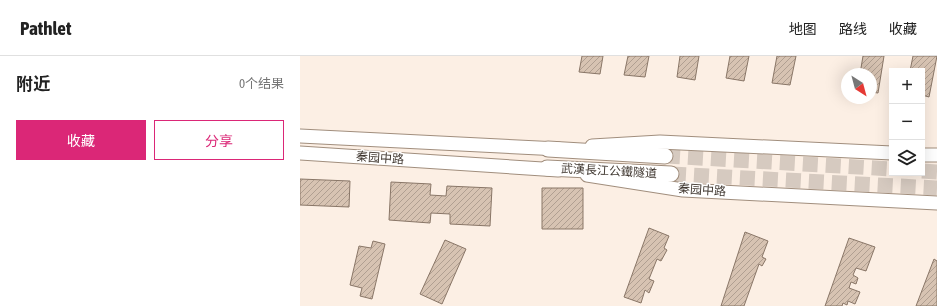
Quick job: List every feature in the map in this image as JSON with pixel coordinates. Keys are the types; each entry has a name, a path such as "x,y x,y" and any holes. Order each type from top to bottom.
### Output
{"main road":[{"name":"秦园中路","path":"300,136 548,150 660,142 889,153"},
{"name":"武漢長江公鐵隧道","path":"548,150 665,156"},
{"name":"秦园中路","path":"300,152 547,168 683,190 937,203"},
{"path":"925,155 937,155"},
{"name":"武漢長江公鐵隧道","path":"547,168 671,174"}],"building":[{"path":"582,56 603,56 600,74 579,72"},
{"path":"628,56 649,56 645,77 624,75"},
{"path":"680,56 699,56 695,80 677,77"},
{"path":"730,56 749,56 744,81 726,78"},
{"path":"777,56 796,56 790,85 772,83"},
{"path":"863,56 884,56 878,93 877,68 861,68"},
{"path":"913,56 937,56 929,97 925,96 925,68 911,68"},
{"path":"300,179 350,181 349,207 300,205"},
{"path":"391,182 431,184 430,195 446,196 447,186 492,188 490,226 450,224 450,214 431,213 430,223 389,220"},
{"path":"542,188 583,188 583,229 542,229"},
{"path":"649,228 669,236 664,248 667,250 661,261 657,259 649,279 654,281 649,293 645,290 641,303 624,297"},
{"path":"745,232 768,241 762,257 766,259 762,266 759,264 744,306 721,306"},
{"path":"849,238 875,247 866,271 856,268 853,275 858,278 856,284 851,282 849,288 860,292 855,304 848,301 847,305 843,303 842,306 825,306"},
{"path":"445,240 466,249 442,304 420,294"},
{"path":"373,241 385,244 372,299 360,296 362,288 350,285 359,246 371,248"},
{"path":"934,259 937,261 937,306 916,306"}],"tunnel":[{"path":"665,156 889,169"},
{"path":"925,171 937,172"},
{"path":"671,174 937,188"}]}
